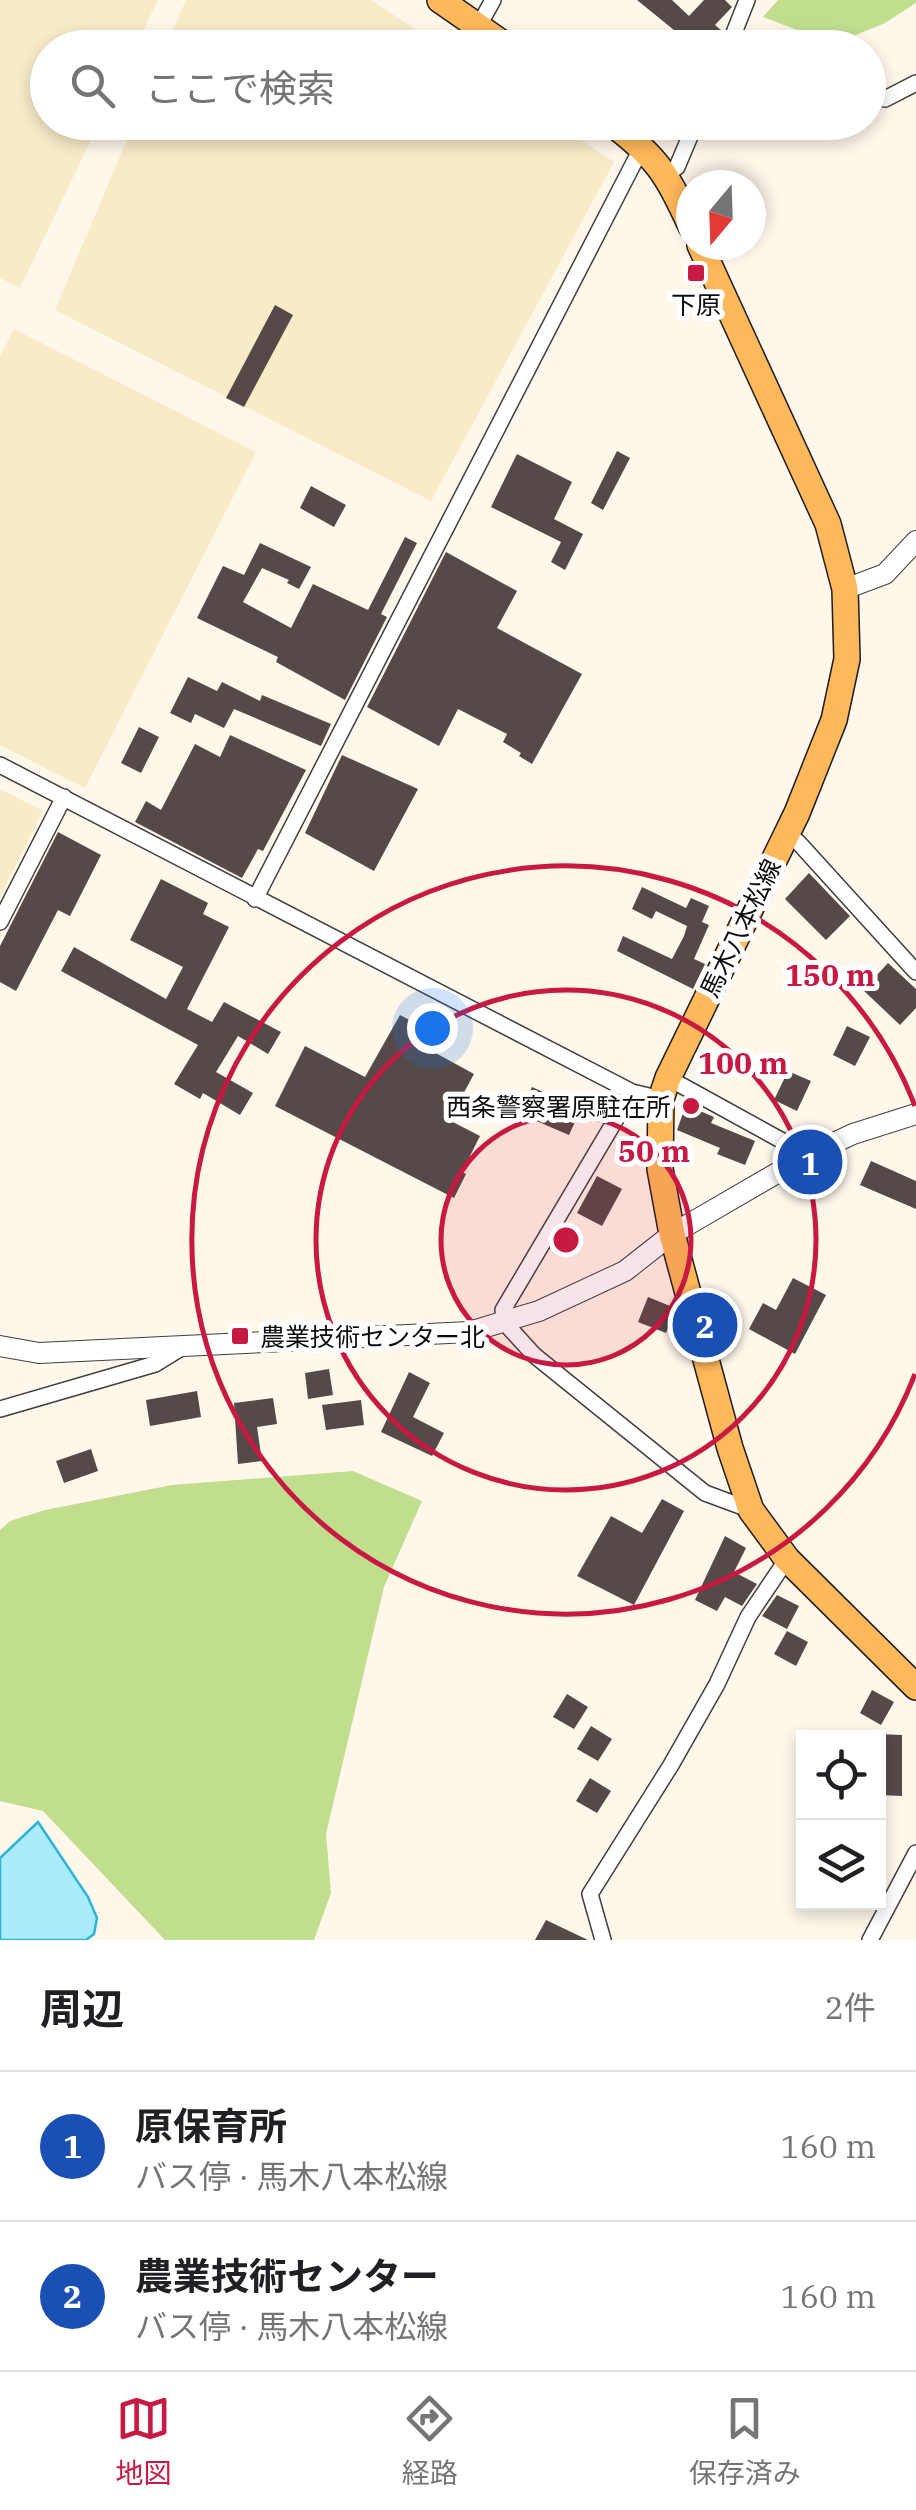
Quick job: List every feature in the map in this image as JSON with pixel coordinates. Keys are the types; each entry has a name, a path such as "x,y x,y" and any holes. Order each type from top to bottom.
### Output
{"main road":[{"path":"440,0 484,30"},
{"path":"633,140 668,175 676,193"},
{"name":"馬木八本松線","path":"707,260 828,524 846,589 846,659 834,720 786,835 664,1088 660,1169 672,1234 730,1448 751,1510 786,1559 916,1687"}],"street":[{"path":"479,26 493,0"},
{"path":"736,30 748,0"},
{"path":"886,98 916,83"},
{"path":"668,175 677,166 688,140"},
{"path":"256,899 642,147"},
{"path":"846,589 885,574 916,541"},
{"path":"0,765 632,1092 664,1088 808,1155"},
{"path":"0,922 64,797"},
{"path":"786,835 798,842 916,972"},
{"path":"632,1092 503,1310 504,1322 534,1356 705,1493 751,1510"},
{"path":"0,1346 39,1352 470,1332 538,1311 625,1270 672,1234 808,1155 853,1134 916,1114"},
{"path":"0,1409 155,1364 184,1346"},
{"path":"603,1940 590,1894 670,1765 717,1684 748,1617 786,1559"},
{"path":"870,1940 916,1852"}],"shaded area":[{"path":"0,0 158,0 143,30 30,30 30,140 91,140 20,288 0,278"},
{"path":"186,0 371,0 416,30 173,30"},
{"path":"127,140 581,140 614,162 431,501 55,310"},
{"path":"14,329 256,452 85,788 0,745 0,356"},
{"path":"0,789 43,811 0,897"}],"green space":[{"path":"778,0 916,0 885,23 868,30 797,30 763,17"},
{"path":"353,1471 422,1501 384,1587 326,1834 331,1893 314,1940 165,1940 43,1811 0,1801 0,1530 10,1521 45,1510 172,1485"}],"water":[{"path":"38,1822 88,1897 97,1918 94,1934 86,1940 0,1940 0,1858"}],"building":[{"path":"637,0 672,0 689,16 704,0 725,0 732,7 715,25 721,30 674,30"},
{"path":"275,305 293,315 244,407 226,398"},
{"path":"617,451 630,458 603,510 591,503"},
{"path":"517,454 572,482 554,519 583,534 565,570 551,562 561,542 491,507"},
{"path":"311,486 346,505 334,527 300,508"},
{"path":"405,537 417,543 381,614 387,617 345,700 276,662 278,657 197,618 223,566 244,575 260,543 311,567 299,589 262,568 243,602 291,628 313,584 368,610"},
{"path":"446,552 517,591 497,628 582,674 532,764 503,742 507,734 458,709 439,746 367,707"},
{"path":"188,677 217,691 222,682 260,701 262,695 331,724 321,746 234,709 224,728 195,714 191,723 170,713"},
{"path":"139,727 159,737 141,773 121,763"},
{"path":"230,735 306,770 263,851 258,849 242,878 135,822 146,801 161,810 195,744 220,757"},
{"path":"342,755 418,789 374,871 305,833"},
{"path":"58,832 101,855 70,916 58,910 16,991 0,982 0,946"},
{"path":"809,873 850,916 826,940 785,899"},
{"path":"161,879 208,903 203,914 229,927 187,1009 212,1022 224,1002 281,1032 268,1054 238,1036 216,1072 253,1093 240,1115 203,1093 200,1099 174,1084 198,1045 61,971 74,947 166,999 183,967 130,940"},
{"path":"642,887 686,908 691,898 709,906 702,922 709,925 694,959 705,964 693,989 617,951 623,936 672,959 684,936 687,926 656,911 652,919 632,909"},
{"path":"888,963 916,989 916,1008 900,1025 863,990"},
{"path":"400,1015 429,1030 421,1045 474,1074 449,1120 480,1136 454,1198 275,1106 305,1046 365,1077"},
{"path":"847,1026 870,1037 855,1066 833,1055"},
{"path":"788,1071 811,1081 797,1111 774,1100"},
{"path":"532,1087 581,1109 569,1135 520,1114"},
{"path":"686,1105 714,1117 711,1123 755,1141 745,1165 717,1154 720,1148 677,1130"},
{"path":"871,1161 916,1181 916,1209 860,1185"},
{"path":"597,1176 622,1189 602,1226 577,1213"},
{"path":"793,1278 826,1295 795,1354 749,1329 763,1303 776,1310"},
{"path":"648,1297 675,1308 666,1333 638,1322"},
{"path":"329,1369 333,1395 308,1399 305,1373"},
{"path":"409,1372 430,1383 413,1417 444,1433 432,1456 381,1432"},
{"path":"197,1391 201,1417 150,1426 146,1400"},
{"path":"273,1398 277,1424 257,1427 262,1461 238,1464 234,1403"},
{"path":"361,1400 364,1425 326,1430 322,1405"},
{"path":"91,1449 98,1471 64,1483 56,1461"},
{"path":"662,1499 684,1511 634,1605 577,1576 611,1516 642,1533"},
{"path":"725,1536 746,1548 734,1572 757,1584 742,1606 725,1597 717,1611 695,1600"},
{"path":"777,1595 799,1606 787,1629 762,1616"},
{"path":"787,1631 808,1642 796,1666 774,1654"},
{"path":"872,1690 894,1702 881,1725 860,1713"},
{"path":"567,1694 588,1707 574,1729 553,1717"},
{"path":"591,1726 612,1739 598,1761 577,1749"},
{"path":"886,1734 902,1735 902,1796 886,1795"},
{"path":"590,1778 611,1791 597,1813 576,1801"},
{"path":"546,1920 588,1940 535,1940"}],"place":[{"name":"下原","path":"696,273"},
{"name":"西条警察署原駐在所","path":"691,1106"},
{"name":"原保育所","path":"810,1162"},
{"name":"農業技術センター","path":"705,1325"},
{"name":"農業技術センター北","path":"240,1336"}]}
